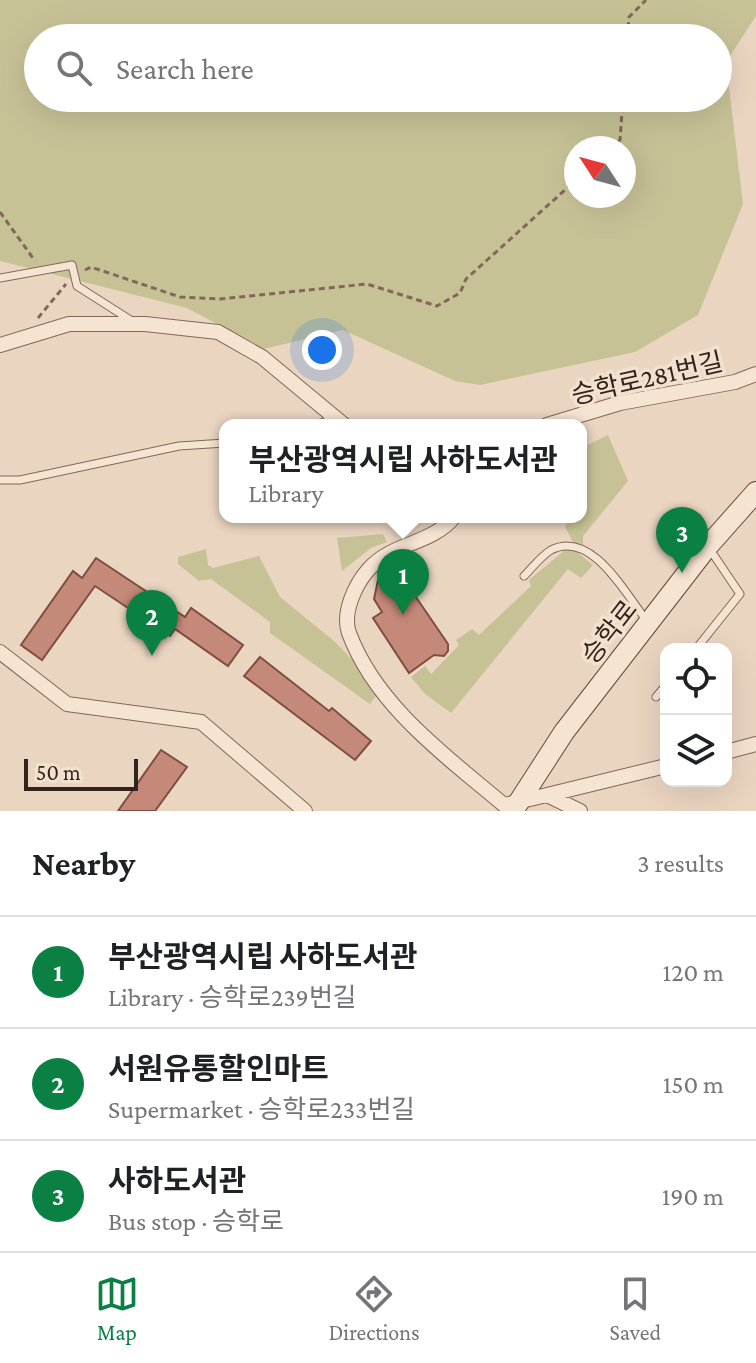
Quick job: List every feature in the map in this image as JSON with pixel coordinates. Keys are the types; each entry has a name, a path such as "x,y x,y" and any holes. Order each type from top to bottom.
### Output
{"street":[{"path":"0,345 69,324 137,324 218,332 262,357 336,419"},
{"name":"승학로281번길","path":"567,419 620,403 735,382 756,374"},
{"name":"승학로","path":"514,808 564,732 708,546 752,503"},
{"path":"449,523 440,534 387,551 367,571 352,594 348,630 375,677 417,732 504,805 514,808 547,795 660,767"},
{"path":"0,652 67,704 201,722 305,811"},
{"path":"732,750 756,744"},
{"path":"547,795 580,811"}],"lane":[{"path":"0,278 43,272 57,265 72,265 77,286 137,324"},
{"path":"0,480 20,480 179,446 219,443"},
{"path":"524,576 550,551 568,545 591,552 649,623"},
{"path":"701,643 740,594 708,546"},
{"path":"656,697 660,692"}],"path":[{"path":"628,24 629,17 646,0"},
{"path":"620,136 622,112"},
{"path":"29,334 45,306 74,275 91,267 180,297 220,299 367,284 437,306 460,293 466,279 564,191"},
{"path":"0,212 43,272"}],"shaded area":[{"path":"0,0 756,0 756,16 732,53 732,24 24,24 24,112 732,112 743,204 698,315 635,352 480,385 455,381 343,330 264,349 187,308 0,261"},
{"path":"608,435 628,481 583,536 583,550 575,546 565,527 567,523 587,523 587,445"},
{"path":"383,534 387,542 371,548 342,571 337,538"},
{"path":"570,546 593,565 581,578 568,569 451,713 425,694 411,677 425,666 431,674 459,645 456,640 472,629 479,635 531,586 529,580"},
{"path":"206,549 208,565 213,568 259,556 280,597 334,641 381,689 370,704 270,633 270,622 211,579 199,581 178,564 178,557"}],"building":[{"path":"96,558 185,617 191,608 243,645 228,666 175,629 170,636 95,586 42,660 21,645 73,571 82,578"},
{"path":"407,560 418,576 407,584 448,644 444,656 434,655 409,673 373,618 382,612 374,599 378,580"},
{"path":"260,657 329,711 332,708 371,741 355,760 244,676"},
{"path":"161,750 187,767 155,811 118,811"}],"place":[{"name":"사하도서관","path":"682,573"},
{"name":"부산광역시립 사하도서관","path":"403,615"},
{"name":"서원유통할인마트","path":"152,656"}]}
